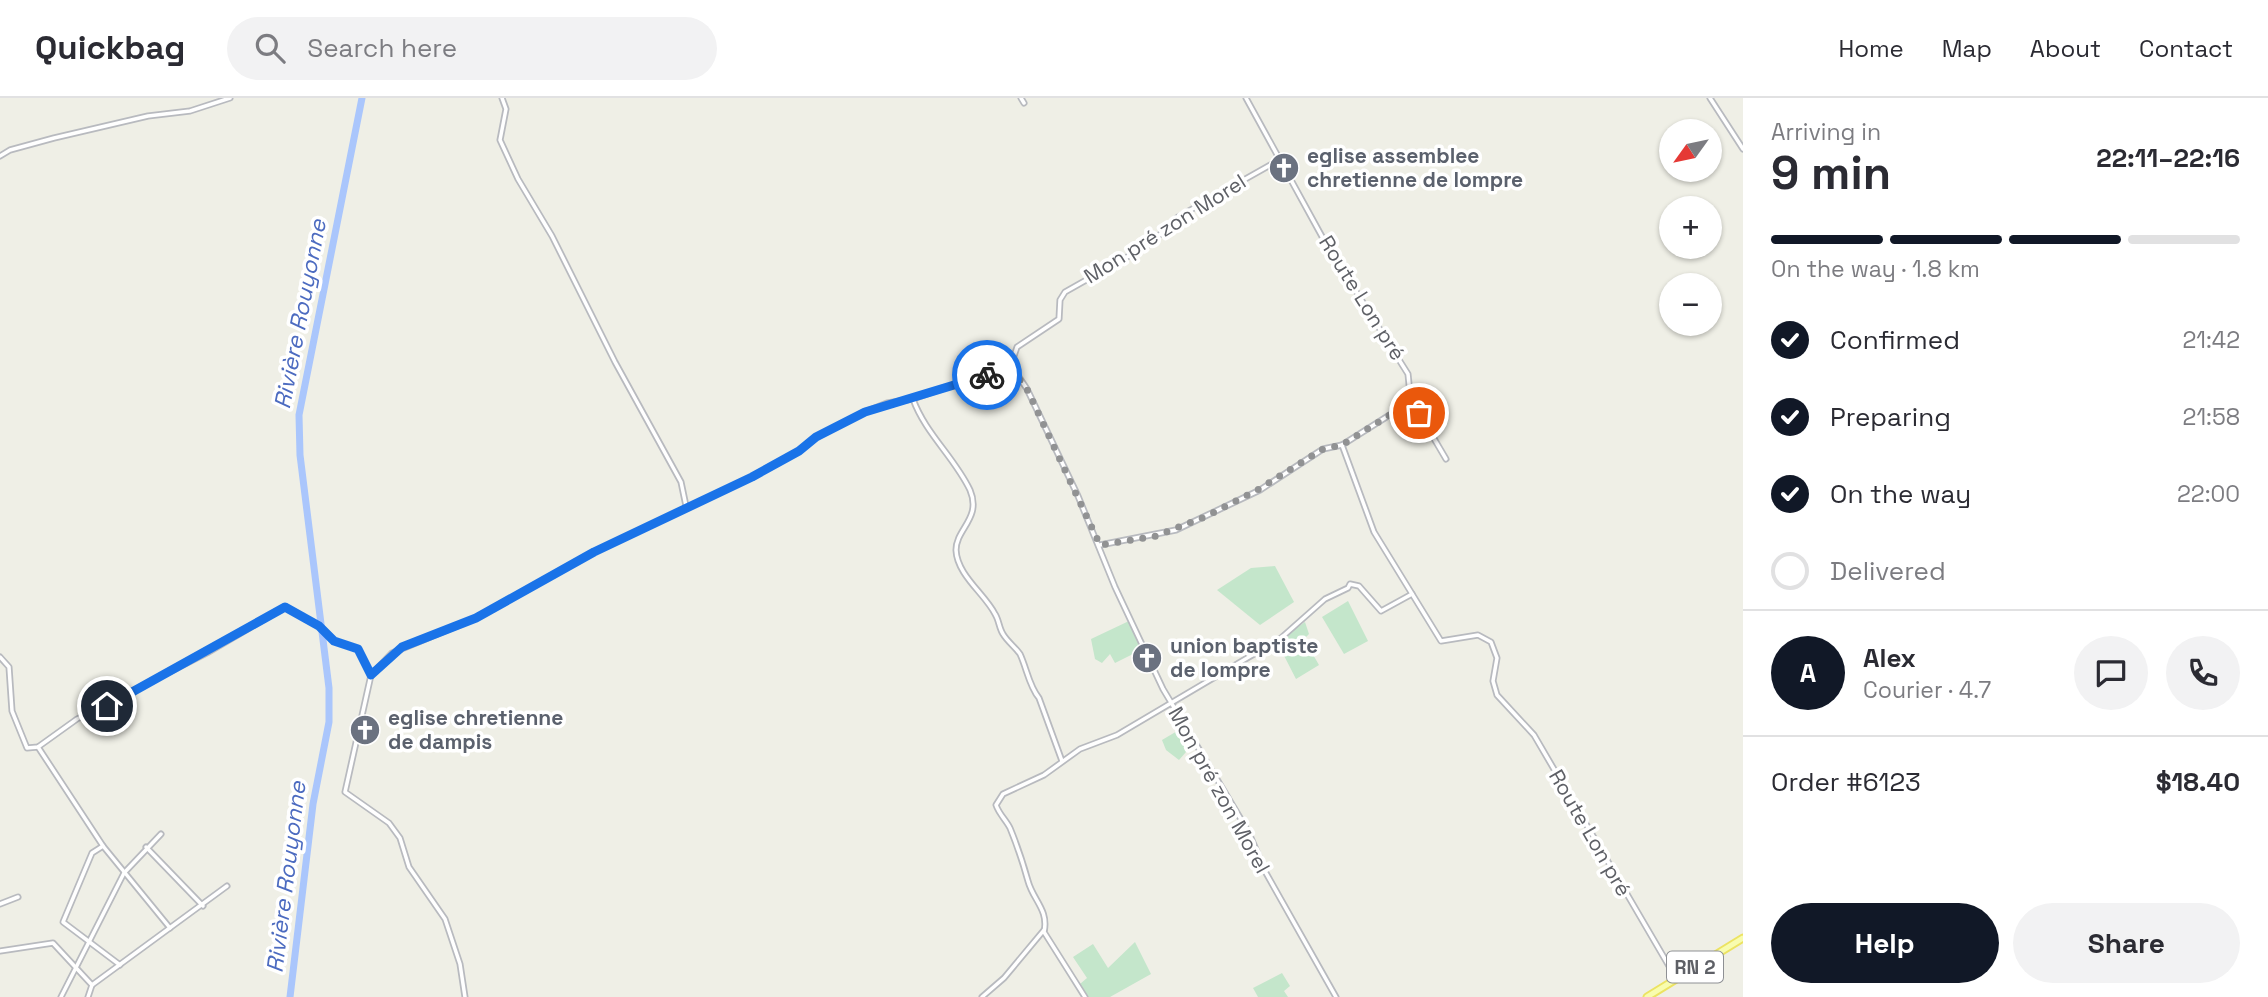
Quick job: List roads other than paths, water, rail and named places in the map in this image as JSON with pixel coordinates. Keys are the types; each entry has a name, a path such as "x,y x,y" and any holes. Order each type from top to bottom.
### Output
{"main road":[{"name":"RN 2","path":"1647,997 1743,938"}],"street":[{"path":"0,156 10,150 54,138 148,117 190,111 230,98"},
{"path":"502,98 506,109 500,140 518,179 552,236 615,362 681,482 686,506"},
{"name":"Route Lon pré","path":"1245,98 1345,275 1405,366 1410,385 1407,404"},
{"path":"1710,98 1743,149"},
{"name":"Mon pré zon Morel","path":"1279,160 1178,218 1150,244 1065,292 1060,300 1059,319 1017,347 1011,365 1033,400 1100,545 1135,634 1171,703 1248,831 1266,873 1336,997"},
{"path":"465,997 460,964 445,919 408,867 400,838 389,823 345,792 371,675 402,647 476,618 594,552 686,506 732,487 865,412 970,379 1013,371"},
{"path":"913,399 917,411 944,446 971,492 972,514 958,541 956,552 960,562 995,613 1003,636 1019,653 1033,691 1040,698 1062,761"},
{"path":"1100,545 1176,530 1259,489 1323,449 1342,445 1407,404 1419,413 1446,459"},
{"name":"Route Lon pré","path":"1342,445 1374,531 1441,641 1478,635 1491,642 1497,659 1493,681 1497,695 1534,735 1676,978"},
{"path":"1084,997 1044,932 1047,921 1028,882 1010,828 996,805 1000,795 1044,775 1062,761 1117,735 1281,638 1325,599 1349,588 1350,584 1359,586 1381,611 1413,593"},
{"path":"0,657 9,667 12,711 27,748 38,747 77,719 207,653 285,607 319,626 334,641 358,649 371,675"},
{"path":"38,747 103,846 170,928"},
{"path":"61,997 124,873 161,834"},
{"path":"103,846 92,853 63,922 120,965"},
{"path":"146,847 203,906"},
{"path":"89,997 92,985 227,886"},
{"path":"0,904 18,897"},
{"path":"982,997 1004,978 1045,928"},
{"path":"0,951 50,943 57,946 92,985"}],"waterway":[{"name":"Rivière Rouyonne","path":"290,997 313,804 329,722 329,688 300,455 299,415 362,98"}],"place":[{"name":"eglise assemblee chretienne de lompre","path":"1284,168"},
{"name":"union baptiste de lompre","path":"1147,658"},
{"name":"eglise chretienne de dampis","path":"365,730"}]}
